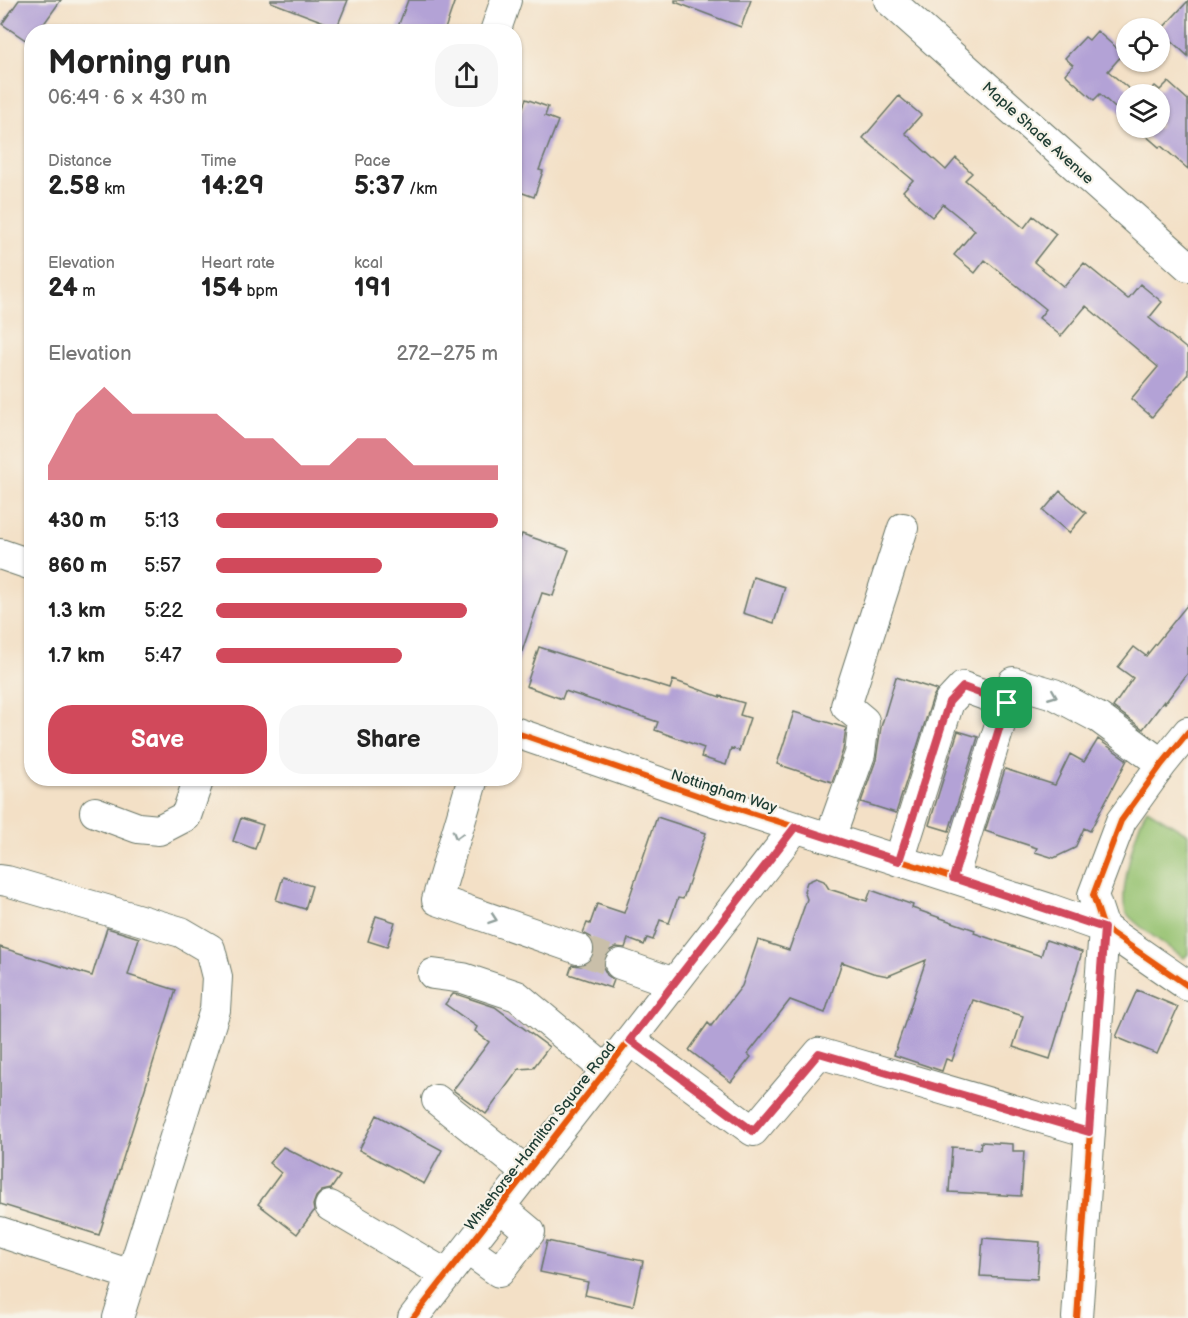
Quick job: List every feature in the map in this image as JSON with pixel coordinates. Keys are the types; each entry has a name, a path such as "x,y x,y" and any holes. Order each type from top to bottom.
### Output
{"street":[{"path":"498,24 506,0"},
{"name":"Maple Shade Avenue","path":"889,0 1188,266"},
{"path":"830,838 860,754 864,721 846,706 903,528"},
{"path":"0,554 24,562"},
{"path":"953,878 1013,682 1054,694 1100,718 1162,764"},
{"path":"899,861 949,702 963,687 1007,703"},
{"path":"1077,1318 1104,928 1094,895 1121,821 1188,732"},
{"name":"Nottingham Way","path":"522,735 1104,928 1188,986"},
{"path":"95,812 138,828 159,830 186,816 196,786"},
{"path":"471,786 437,900 578,949"},
{"name":"Whitehorse-Hamilton Square Road","path":"421,1315 447,1275 795,827"},
{"path":"0,880 181,932 210,950 217,977 215,1010 118,1318"},
{"path":"620,964 674,983"},
{"path":"433,974 463,978 517,996 606,1070"},
{"path":"630,1040 753,1131 819,1053 1089,1132"},
{"path":"436,1100 527,1172"},
{"path":"330,1206 447,1275"},
{"path":"467,1249 499,1272 530,1232 500,1207"},
{"path":"0,1232 131,1275"}],"green space":[{"path":"1147,809 1188,834 1188,954 1184,958 1144,929 1126,912 1124,891 1129,860"}],"building":[{"path":"19,0 61,0 44,24 24,24 24,39 2,24"},
{"path":"271,0 348,0 338,24 329,24 271,2"},
{"path":"408,0 455,0 447,24 399,24"},
{"path":"675,0 751,0 741,27 675,2"},
{"path":"1188,1 1188,56 1170,40 1170,20"},
{"path":"1097,31 1116,48 1116,62 1108,71 1123,84 1116,84 1116,109 1100,94 1094,100 1065,74 1073,65 1065,58 1085,37 1089,40"},
{"path":"1168,82 1188,100 1188,169 1149,138 1170,138 1170,84 1166,84"},
{"path":"899,96 921,115 905,133 946,170 956,158 972,173 965,180 1024,228 1033,216 1056,234 1034,262 1064,287 1084,263 1128,299 1140,284 1162,302 1149,318 1188,350 1188,374 1152,417 1131,399 1158,367 1086,306 1061,336 1039,318 1046,309 985,260 975,273 954,255 975,230 943,204 932,217 903,191 913,180 863,138"},
{"path":"526,99 548,107 545,116 558,121 539,170 543,171 534,197 522,193 522,109"},
{"path":"1060,491 1086,513 1069,533 1043,511"},
{"path":"522,534 569,550 553,596 542,593 522,651"},
{"path":"753,577 785,587 774,623 743,613"},
{"path":"1188,604 1188,673 1143,729 1113,707 1133,678 1118,667 1134,647 1146,656"},
{"path":"539,647 670,689 673,680 744,703 740,715 750,718 739,751 731,748 726,765 701,757 704,748 655,730 658,722 565,691 562,699 526,686"},
{"path":"896,677 937,690 896,813 861,802 876,760 881,727"},
{"path":"794,712 846,728 843,750 832,782 777,764"},
{"path":"958,731 978,737 949,831 929,825"},
{"path":"1098,739 1127,760 1090,831 1084,828 1075,848 1054,858 1035,852 1037,848 985,831 1005,769 1055,785 1070,754 1084,762"},
{"path":"657,817 706,833 683,899 678,898 669,923 660,920 653,940 647,938 644,945 628,939 625,948 616,947 608,951 603,967 607,975 614,980 611,988 569,974 572,965 582,966 594,955 595,945 591,937 583,933 587,923 590,924 597,904 624,913"},
{"path":"241,818 263,825 255,849 233,841"},
{"path":"283,877 312,886 305,909 276,900"},
{"path":"816,878 824,881 829,889 867,901 871,890 913,905 912,908 975,930 974,933 1041,956 1046,940 1082,952 1050,1059 1013,1047 1023,1016 973,1000 952,1061 946,1059 942,1071 894,1055 926,960 888,976 842,962 825,1013 790,1000 748,1054 751,1057 731,1082 689,1050 708,1023 711,1026 742,986 758,940 789,950 807,899 804,891 807,882"},
{"path":"376,916 395,922 387,947 368,941"},
{"path":"107,928 139,938 128,975 176,990 99,1235 0,1204 0,947 92,976"},
{"path":"1137,990 1178,1007 1157,1054 1116,1037"},
{"path":"453,994 495,1007 549,1047 533,1068 519,1069 486,1114 453,1090 489,1042 475,1031 477,1027 445,1004"},
{"path":"377,1115 442,1150 424,1184 359,1150"},
{"path":"981,1142 1013,1144 1013,1151 1024,1151 1021,1196 949,1192 952,1147 980,1149"},
{"path":"283,1147 340,1176 331,1189 322,1191 316,1197 313,1205 314,1211 297,1234 258,1204 281,1173 269,1163"},
{"path":"983,1238 1040,1242 1037,1279 980,1276"},
{"path":"547,1241 643,1261 633,1306 585,1295 588,1282 540,1272"}],"tunnel":[{"path":"578,949 620,964"}],"cycle path":[{"path":"1077,1318 1104,928 1093,895 1121,821 1188,732"},
{"path":"522,735 714,801 1104,928 1188,986"},
{"path":"413,1318 796,827"}],"route":[{"path":"963,687 1007,703 953,878 1104,928 1089,1132 819,1053 753,1131 630,1040 795,827 899,861 949,702 963,687"}]}
